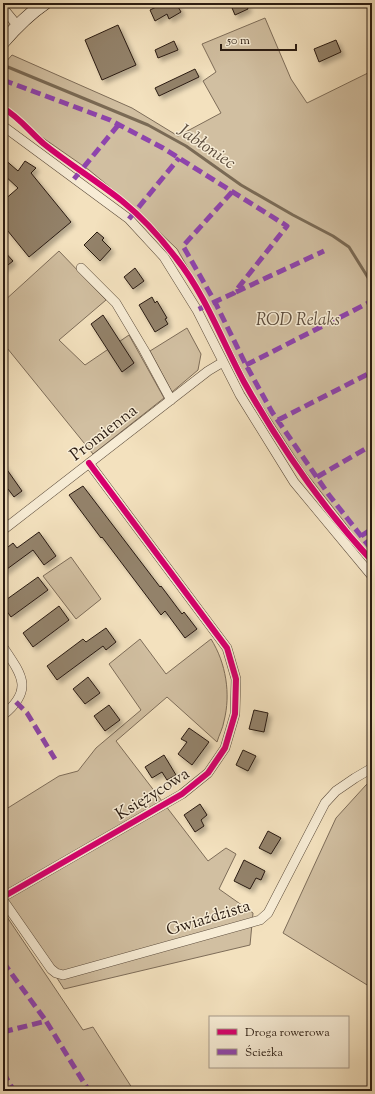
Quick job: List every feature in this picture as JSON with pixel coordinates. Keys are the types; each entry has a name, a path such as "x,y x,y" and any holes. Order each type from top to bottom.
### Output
{"street":[{"path":"3,42 17,25 33,11 46,3"},
{"path":"3,8 17,25"},
{"path":"3,126 129,219 164,257 197,310 240,395 294,482 372,576"},
{"path":"82,268 116,303 171,400"},
{"name":"Promienna","path":"3,530 208,371 223,362"},
{"name":"Księżycowa","path":"3,897 182,794 203,778 225,748 235,714 236,679 227,648 89,463"},
{"path":"3,648 19,671 22,683 21,695 3,716"},
{"name":"Gwiaździsta","path":"3,900 51,969 62,975 260,920 268,913 326,803 336,790 372,768"}],"green space":[{"name":"ROD Relaks","path":"265,18 291,79 307,103 372,71 372,559 351,537 349,528 303,469 250,387 211,308 177,249 128,202 89,170 3,110 3,65 12,55 132,108 178,136 221,113 203,81 216,72 202,44"},
{"path":"59,251 106,300 59,340 85,365 129,335 164,398 93,454 3,343 3,302"},
{"path":"187,328 201,354 198,370 172,392 150,351"},
{"path":"71,557 101,599 76,619 43,576"},
{"path":"140,639 166,674 211,639 224,668 227,690 226,711 217,742 167,697 116,741 208,861 226,848 236,854 219,889 253,913 250,945 64,989 3,893 3,811 59,776 78,771 96,748 141,710 109,664"},
{"path":"372,781 372,988 283,933 336,818 366,785"},
{"path":"3,911 83,1030 93,1027 134,1091 3,1091"}],"building":[{"path":"164,3 168,3 170,6 176,3 181,12 169,19 167,14 155,21 150,10"},
{"path":"230,3 246,3 248,9 235,15"},
{"path":"118,25 136,65 102,80 85,40"},
{"path":"336,40 341,52 319,62 314,49"},
{"path":"174,41 178,50 158,58 155,50"},
{"path":"195,69 199,77 159,96 155,88"},
{"path":"3,158 18,171 25,161 36,168 31,173 71,222 29,257 3,225 3,218 8,213 3,207 3,201 18,188 3,174"},
{"path":"97,232 104,238 102,240 111,249 100,261 84,245"},
{"path":"3,250 13,261 3,269"},
{"path":"135,268 144,281 133,289 124,277"},
{"path":"152,297 155,303 157,301 167,318 165,319 168,324 155,332 139,305"},
{"path":"103,315 134,363 122,372 91,324"},
{"path":"3,464 22,491 14,497 8,489 3,492"},
{"path":"83,486 160,587 161,586 182,614 184,612 197,629 185,638 165,611 161,615 69,495"},
{"path":"39,532 56,556 44,565 33,550 3,572 3,551 13,543 17,548"},
{"path":"38,577 48,590 11,617 3,606 3,602"},
{"path":"59,606 69,620 33,647 23,633"},
{"path":"106,628 116,642 106,650 103,646 57,680 47,666 83,639 86,642"},
{"path":"88,677 100,693 85,704 73,689"},
{"path":"109,705 120,720 105,731 94,716"},
{"path":"254,710 268,713 264,732 249,729"},
{"path":"189,728 209,742 192,765 178,754 187,742 181,739"},
{"path":"243,750 256,756 248,771 236,765"},
{"path":"164,755 176,775 167,780 162,772 152,778 145,767"},
{"path":"200,804 207,815 201,820 204,826 195,832 184,815"},
{"path":"268,831 281,838 271,854 259,848"},
{"path":"244,860 265,871 261,880 256,878 250,889 234,881"}],"waterway":[{"name":"Jabłoniec","path":"3,65 148,125 186,146 241,185 333,236 349,247 372,284"}],"marked path":[{"path":"3,80 110,120 163,148 287,226 234,293 197,310"},
{"path":"74,179 119,124"},
{"path":"129,219 179,158"},
{"path":"232,192 183,246 215,302 246,365 272,412 329,495 372,550"},
{"path":"236,292 324,251"},
{"path":"246,365 372,301"},
{"path":"278,420 372,372"},
{"path":"317,477 372,445"},
{"path":"361,536 372,529"},
{"path":"16,702 27,713 55,759"},
{"path":"3,962 46,1021"},
{"path":"3,1032 46,1021 89,1091"},
{"path":"3,1072 14,1091"}],"cycle path":[{"path":"3,108 19,120 44,144 63,159 129,207 170,250 196,287 244,382 287,453 319,498 372,561"},
{"path":"3,897 182,794 208,773 225,748 235,714 236,679 227,648 89,463"}]}
